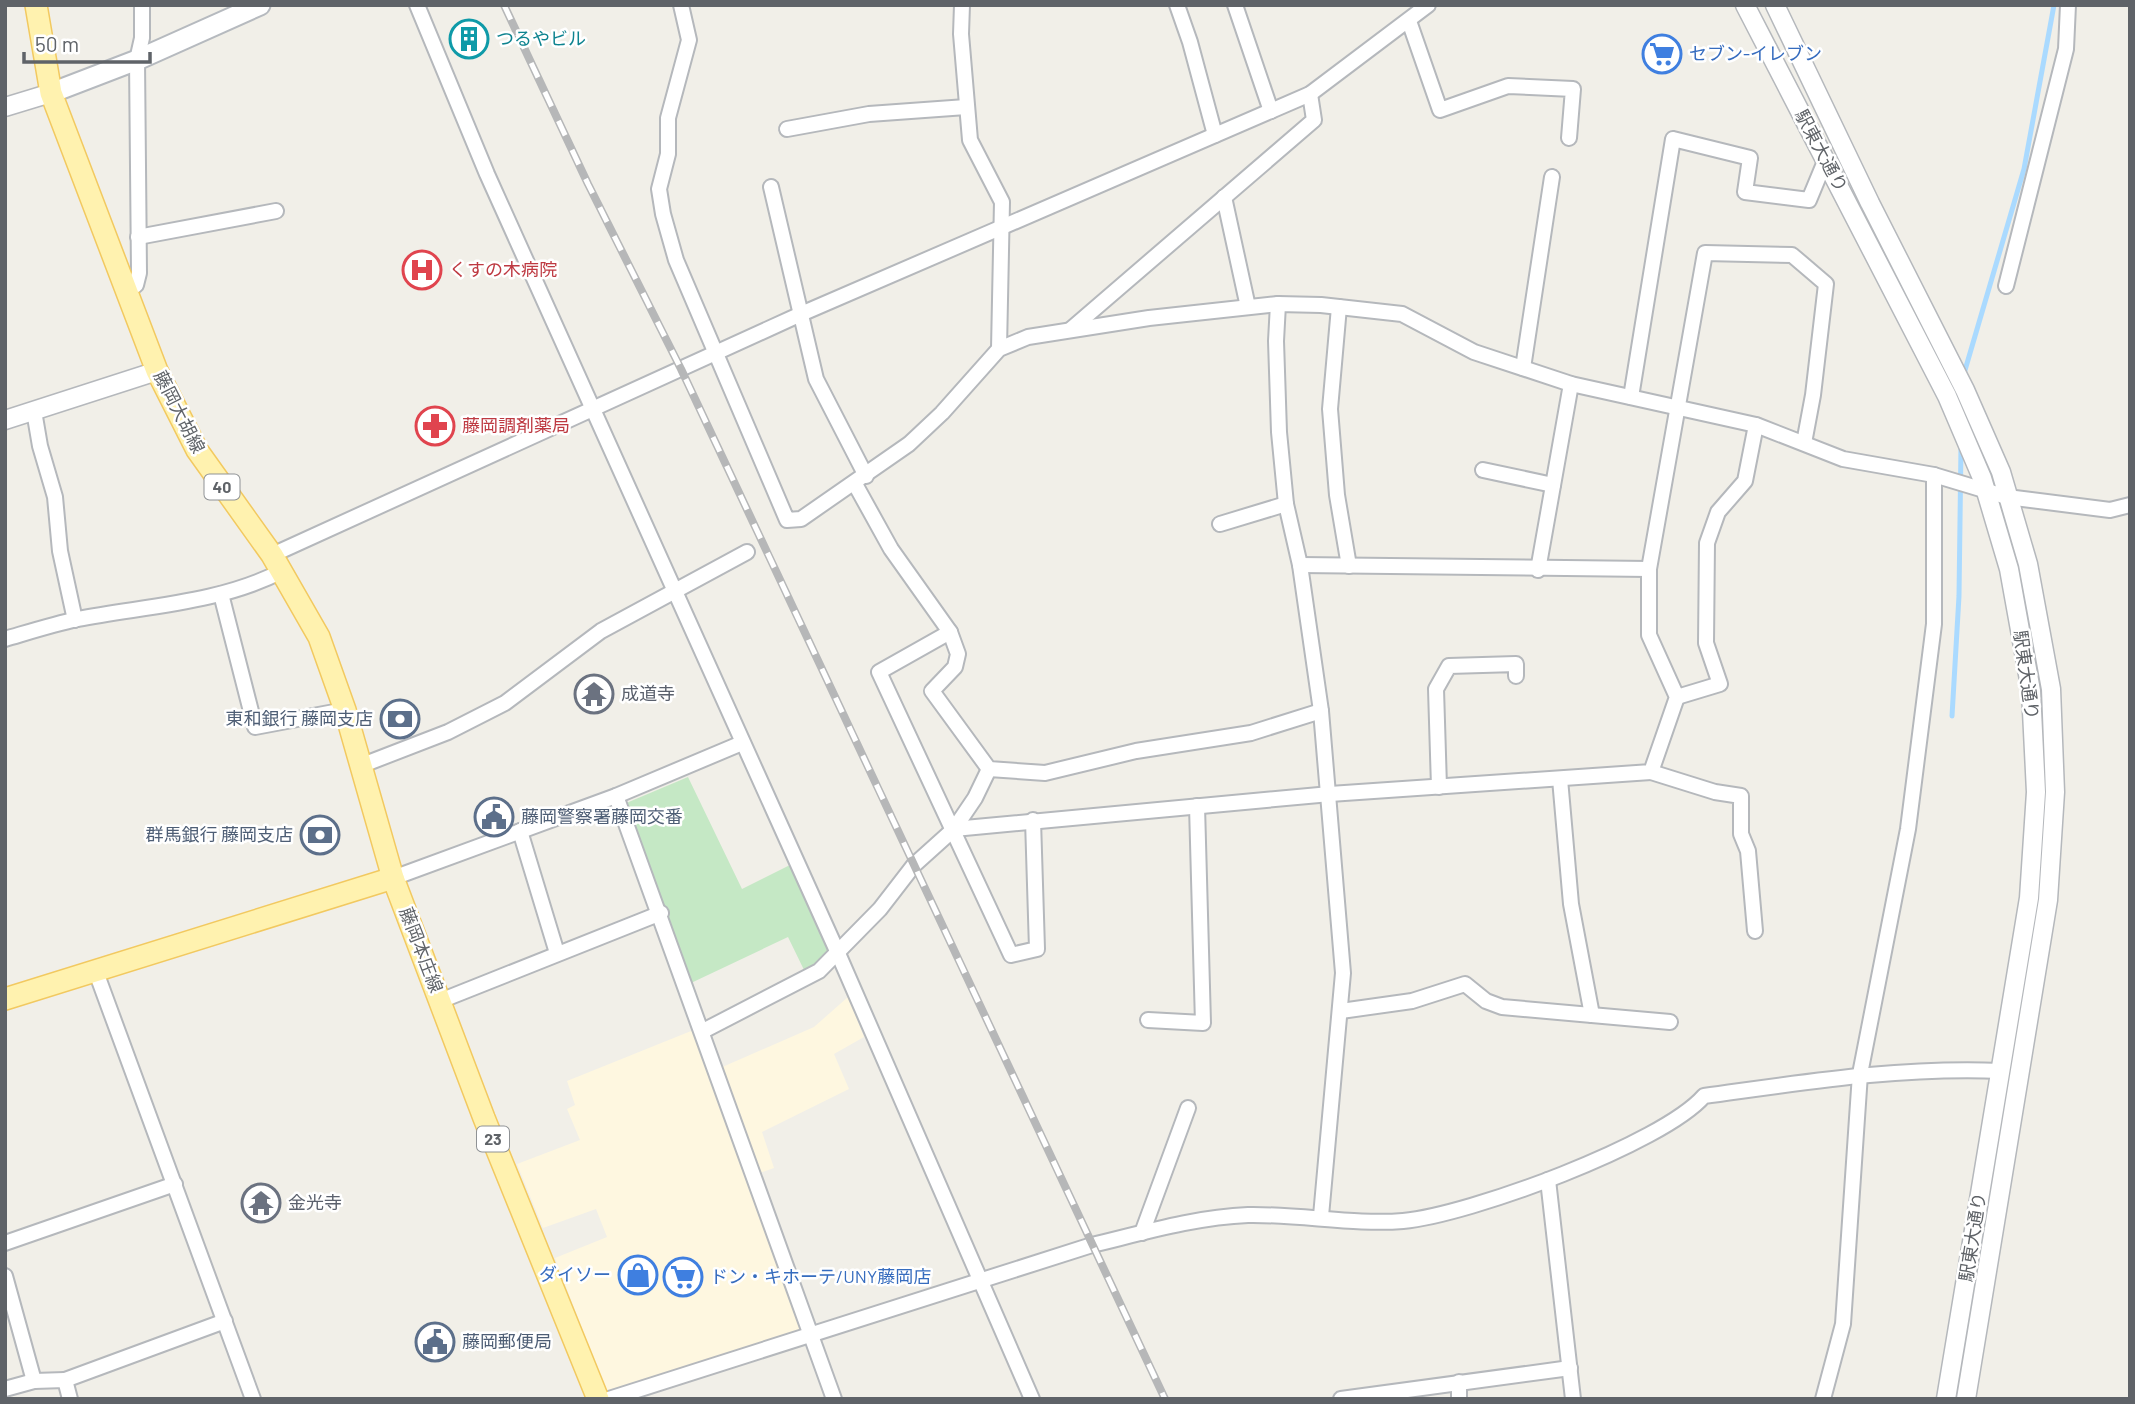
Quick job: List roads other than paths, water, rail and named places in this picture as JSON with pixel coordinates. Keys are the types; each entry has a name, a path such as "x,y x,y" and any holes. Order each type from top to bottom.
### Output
{"main road":[{"name":"藤岡大胡線","path":"36,5 51,93 158,371 197,450 277,563 319,637 345,710 393,878"},
{"path":"51,93 137,60 260,5"},
{"path":"5,999 393,878"},
{"name":"藤岡本庄線","path":"393,878 497,1151 598,1399"}],"street":[{"path":"126,292 135,285 139,273 137,60 142,38 142,5"},
{"path":"417,5 487,174 837,951 978,1281 1032,1399"},
{"path":"681,5 689,40 668,118 668,154 659,189 676,260 787,520 801,519 861,480 909,444 942,413 999,349 1028,337 1278,304 1402,314 1474,352 1571,384 1756,425 1843,459 1934,475 2007,497 2110,510 2130,505"},
{"path":"962,5 970,140 1002,202 999,349"},
{"path":"1177,5 1215,135"},
{"path":"1235,5 1271,111"},
{"path":"5,639 75,620 221,594 260,582 277,563 594,407 715,355 801,314 1310,94 1428,5"},
{"name":"駅東大通り","path":"1745,5 1947,396 1984,491 2009,569 2031,691 2035,792 2029,898 1946,1399"},
{"name":"駅東大通り","path":"1775,5 1870,203 1965,390 2001,472 2028,564 2051,689 2055,792 2048,900 1966,1399"},
{"path":"2006,286 2066,49 2068,5"},
{"path":"1409,20 1440,110 1508,86 1573,89 1569,138"},
{"path":"5,107 51,93"},
{"path":"1070,331 1314,120 1310,94"},
{"path":"787,129 869,114 966,107"},
{"path":"1631,397 1673,139 1750,158 1745,192 1809,200 1826,159"},
{"path":"1523,368 1552,177"},
{"path":"771,187 816,379 891,549 950,632 958,654 955,667 932,691 989,769"},
{"path":"1224,197 1248,307"},
{"path":"138,237 276,211"},
{"path":"1651,772 1677,697 1649,635 1649,569 1675,407 1705,253 1792,255 1826,284 1813,395 1804,443"},
{"path":"1278,304 1276,341 1279,432 1286,504 1300,565 1321,711 1343,972 1321,1216"},
{"path":"1339,307 1330,409 1337,495 1349,566"},
{"path":"5,419 158,371"},
{"path":"1538,570 1571,384"},
{"path":"34,411 40,446 55,498 60,551 75,620"},
{"path":"1677,697 1720,684 1706,643 1707,543 1717,512 1745,481 1756,425"},
{"path":"1483,470 1553,485"},
{"path":"1823,1399 1843,1324 1860,1074 1908,828 1934,624 1934,475"},
{"path":"1220,524 1286,504"},
{"path":"360,766 448,733 505,703 601,631 747,552"},
{"path":"1300,565 1538,570 1649,569"},
{"path":"221,594 255,727 345,710"},
{"path":"950,632 879,672 954,829 1010,956 1037,949 1033,820"},
{"path":"1438,787 1436,689 1449,666 1516,663 1516,676"},
{"path":"989,769 1045,772 1136,751 1251,733 1321,711"},
{"path":"393,878 616,796 742,743"},
{"path":"703,1031 819,971 880,909 914,865 954,829 989,769"},
{"path":"954,829 1330,794 1651,772 1715,792 1741,796 1741,834 1748,851 1755,931"},
{"path":"1560,779 1571,904 1592,1015"},
{"path":"616,796 661,913 808,1334 834,1399"},
{"path":"1147,1020 1203,1023 1197,806"},
{"path":"520,831 557,953"},
{"path":"440,1001 661,913"},
{"path":"96,972 253,1399"},
{"path":"1341,1011 1412,1001 1465,984 1486,1000 1502,1007 1670,1022"},
{"path":"609,1399 1092,1245 1142,1233 1247,1215 1404,1221 1526,1189 1661,1129 1691,1112 1704,1096 1860,1074 1933,1069 2001,1071"},
{"path":"1142,1233 1188,1108"},
{"path":"1548,1180 1573,1399"},
{"path":"5,1243 176,1184"},
{"path":"5,1276 34,1381"},
{"path":"5,1389 34,1381 65,1380 225,1321"},
{"path":"1341,1399 1570,1368"},
{"path":"65,1380 70,1399"},
{"path":"1459,1382 1460,1399"}],"waterway":[{"path":"1963,377 2024,169 2054,5"},
{"path":"1952,716 1959,596 1961,446"}],"railway":[{"path":"504,5 588,184 681,369 1165,1399"}],"place":[{"name":"つるやビル","path":"469,39"},
{"name":"セブン-イレブン","path":"1662,54"},
{"name":"くすの木病院","path":"422,270"},
{"name":"藤岡調剤薬局","path":"435,426"},
{"name":"成道寺","path":"594,694"},
{"name":"東和銀行 藤岡支店","path":"400,719"},
{"name":"藤岡警察署藤岡交番","path":"494,817"},
{"name":"群馬銀行 藤岡支店","path":"320,835"},
{"name":"金光寺","path":"261,1203"},
{"name":"ダイソー","path":"638,1275"},
{"name":"ドン・キホーテ/UNY藤岡店","path":"683,1277"},
{"name":"藤岡郵便局","path":"435,1342"}]}
